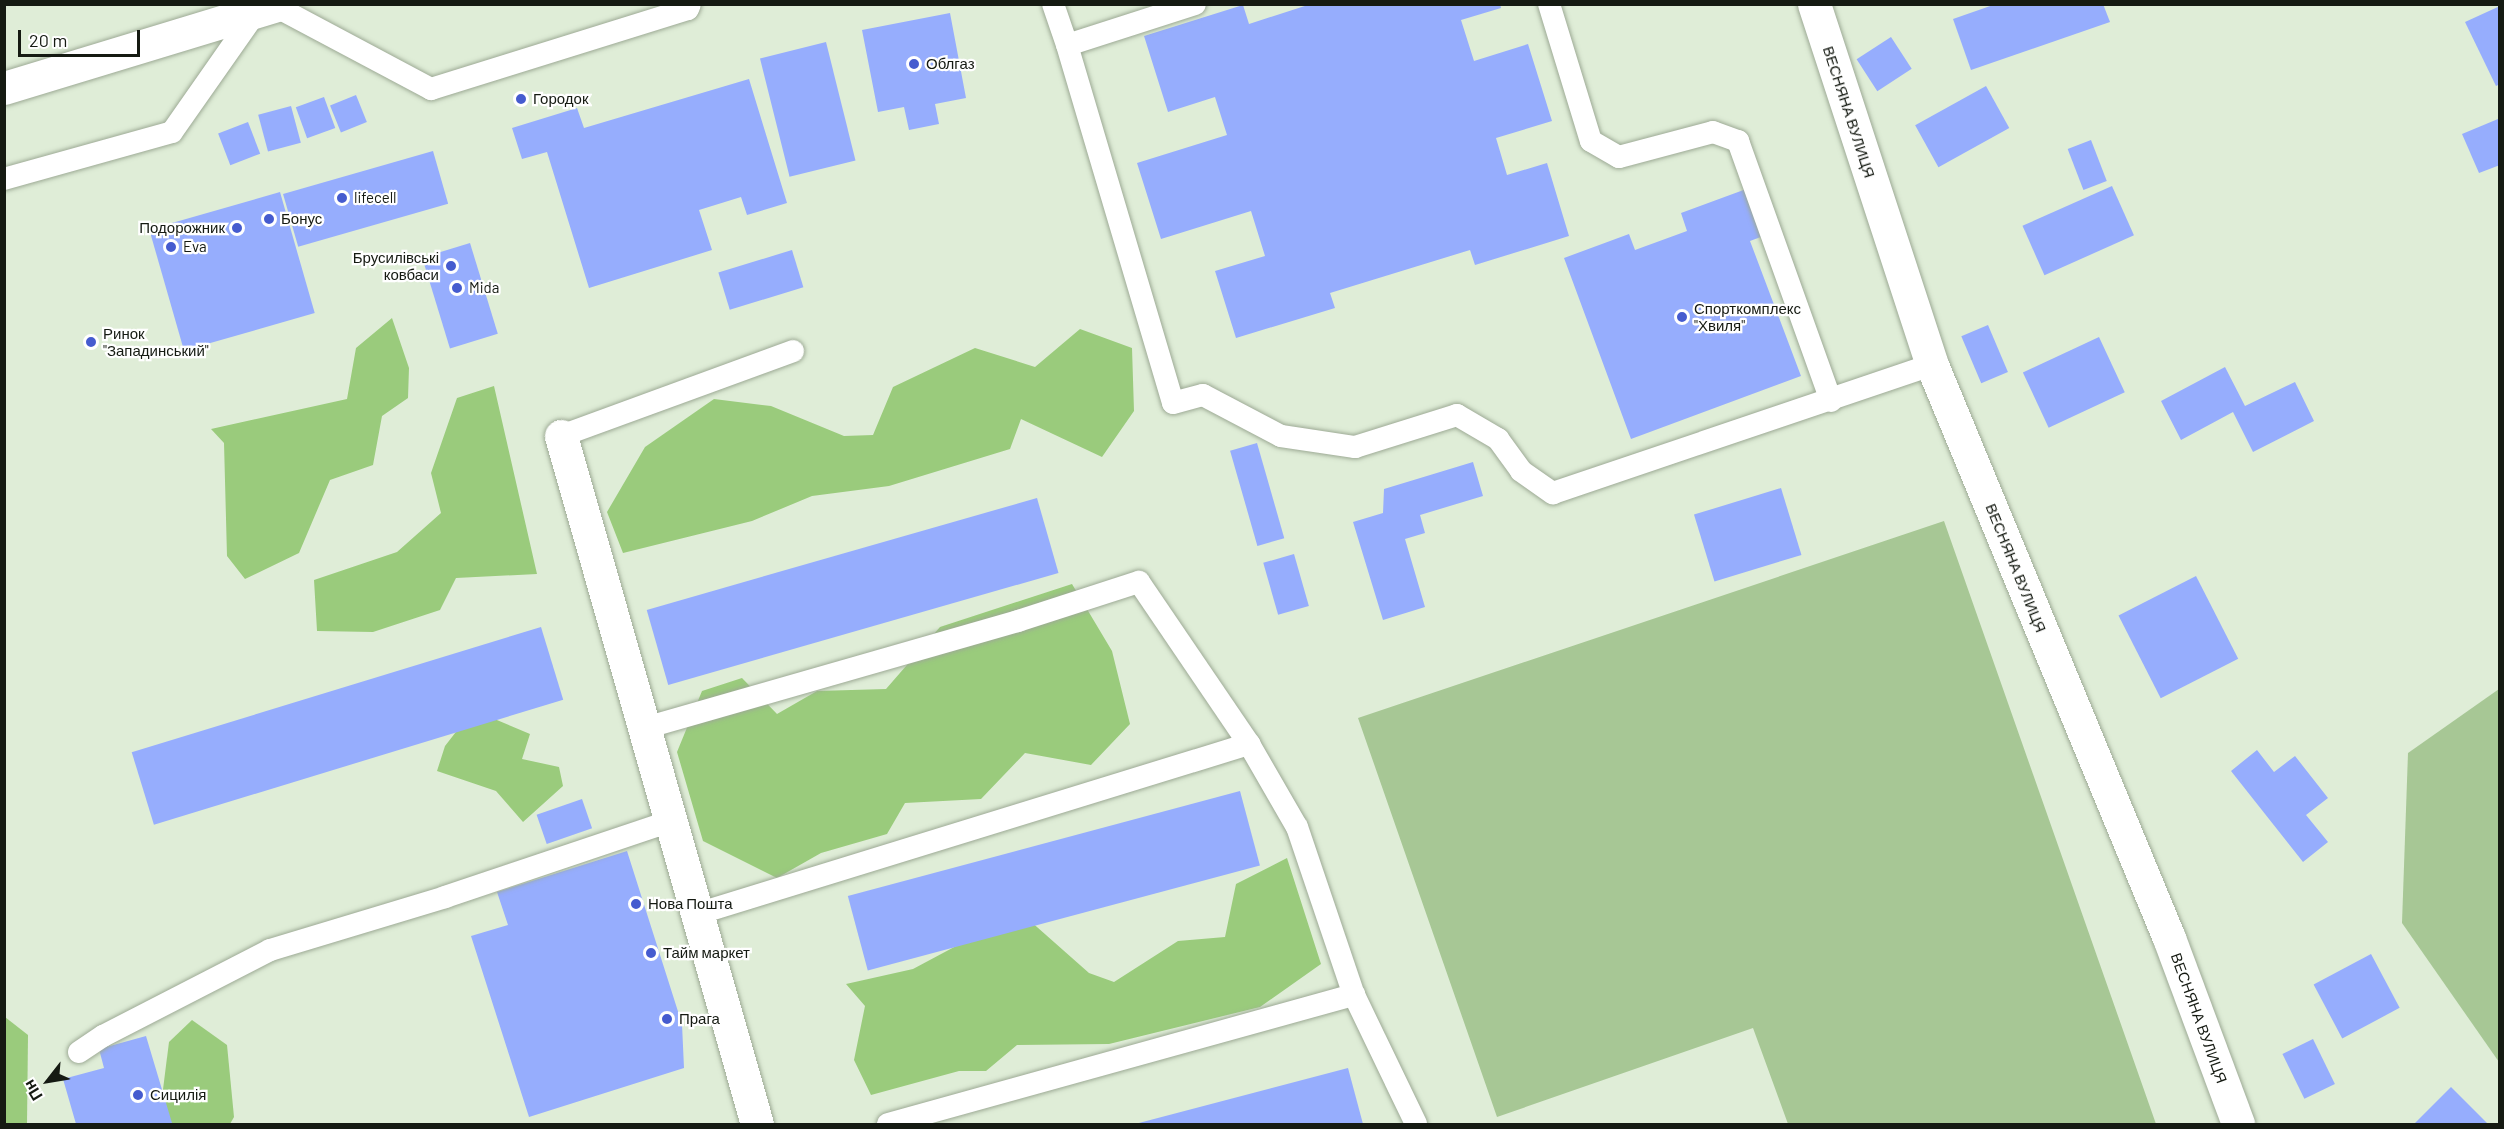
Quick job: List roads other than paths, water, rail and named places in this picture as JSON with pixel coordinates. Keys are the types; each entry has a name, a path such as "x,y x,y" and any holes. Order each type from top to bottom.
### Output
{"street":[{"name":"ВЕСНЯНА ВУЛИЦЯ","path":"1814,4 1932,365 2169,938 2238,1125"},
{"path":"4,88 270,7"},
{"path":"561,436 757,1125"}],"lane":[{"path":"4,179 172,132 270,7 431,90 688,9 690,4"},
{"path":"1053,4 1173,403 1203,395 1281,436 1355,447 1457,415 1498,439 1521,471 1553,493 1932,365"},
{"path":"1067,45 1195,4"},
{"path":"1549,4 1591,141 1619,157 1713,132 1738,141 1831,401"},
{"path":"561,436 793,351"},
{"path":"645,728 1018,621 1139,582 1249,744 1297,827 1354,995 1416,1125"},
{"path":"697,914 1249,744"},
{"path":"79,1052 103,1036 270,950 445,897 671,821"},
{"path":"888,1125 1354,995"}],"place":[{"name":"Облгаз","path":"914,64"},
{"name":"Городок","path":"521,99"},
{"name":"lifecell","path":"342,198"},
{"name":"Бонус","path":"269,219"},
{"name":"Подорожник","path":"237,228"},
{"name":"Eva","path":"171,247"},
{"name":"Брусилівські ковбаси","path":"451,266"},
{"name":"Mida","path":"457,288"},
{"name":"Спорткомплекс \"Хвиля\"","path":"1682,317"},
{"name":"Ринок \"Западинський\"","path":"91,342"},
{"name":"Нова Пошта","path":"636,904"},
{"name":"Тайм маркет","path":"651,953"},
{"name":"Прага","path":"667,1019"},
{"name":"Сицилія","path":"138,1095"}]}
